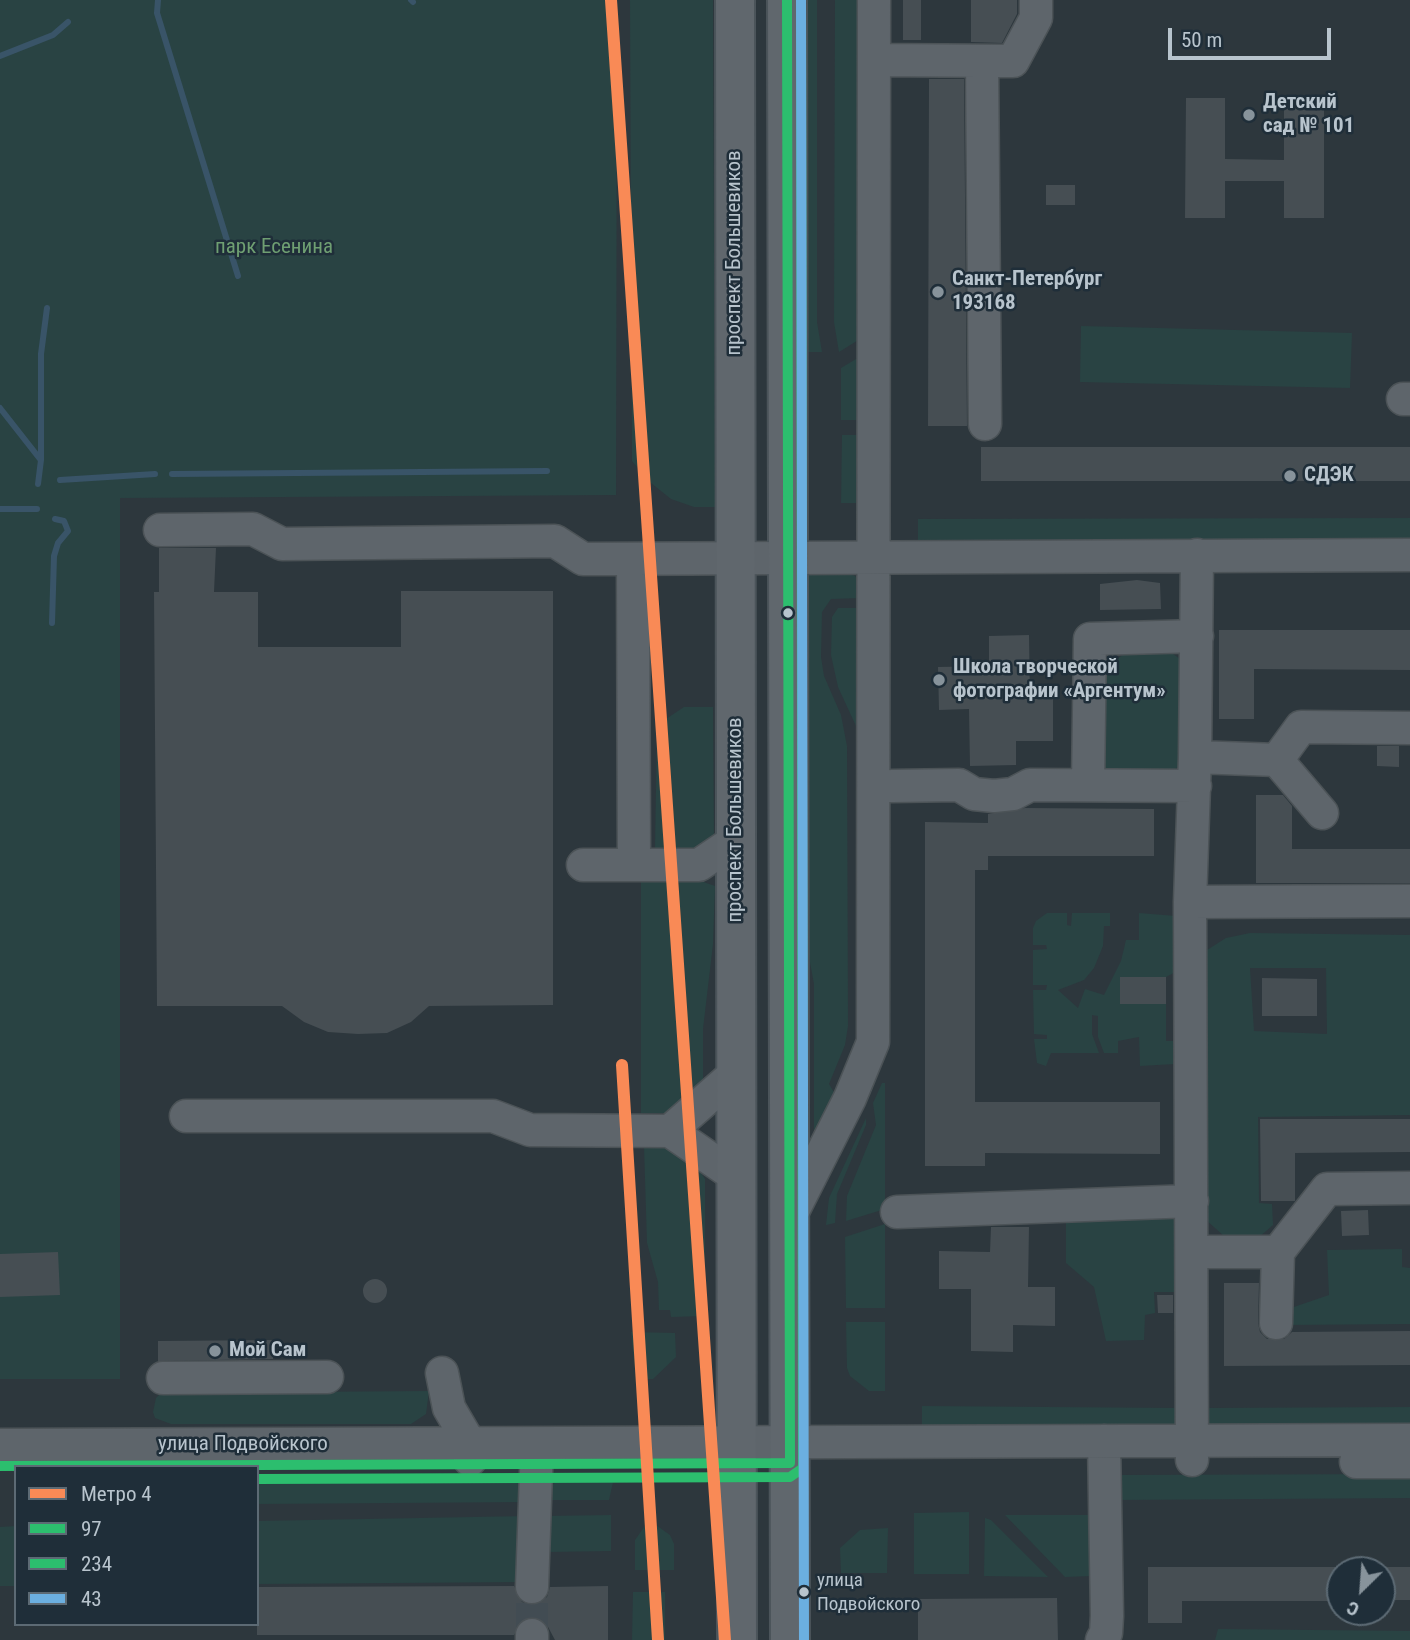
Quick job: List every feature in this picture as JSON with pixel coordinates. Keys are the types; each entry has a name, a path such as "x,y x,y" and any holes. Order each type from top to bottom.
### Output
{"main road":[{"name":"проспект Большевиков","path":"735,0 737,1640"},
{"path":"787,0 790,1640"}],"street":[{"path":"790,1218 850,1098 873,1042 874,0"},
{"path":"874,60 1013,61 1036,18 1036,0"},
{"path":"982,61 985,424"},
{"path":"160,530 253,529 282,544 555,541 583,559 1410,555"},
{"path":"1192,1451 1190,902 1195,772 1197,555"},
{"path":"633,560 634,865"},
{"path":"1088,785 1090,639 1196,636"},
{"path":"892,786 959,785 974,794 1013,794 1030,785 1088,785 1277,760 1301,727 1410,728"},
{"path":"1277,760 1322,813"},
{"path":"583,866 699,865 736,840"},
{"path":"699,865 736,892"},
{"path":"1190,902 1410,901"},
{"path":"670,1131 737,1072"},
{"path":"186,1116 493,1116 530,1130 670,1131 737,1177"},
{"path":"1276,1323 1278,1252 1327,1189 1410,1188"},
{"path":"897,1212 1192,1201"},
{"path":"1192,1252 1278,1252"},
{"path":"405,1445 429,1414 442,1373 449,1408 470,1454"},
{"path":"163,1378 327,1377"},
{"name":"улица Подвойского","path":"0,1445 144,1455 737,1454 1192,1451 1410,1440"},
{"name":"улица Подвойского","path":"0,1466 144,1455 405,1445 470,1454"},
{"name":"улица Подвойского","path":"1192,1451 1410,1462"},
{"path":"1105,1452 1107,1638"},
{"path":"532,1587 537,1454"}],"green space":[{"name":"парк Есенина","path":"0,0 617,0 616,495 120,498 120,1379 0,1379"},
{"path":"630,0 713,0 715,507 694,507 671,499 651,483 632,461"},
{"path":"799,0 817,0 817,322 822,352 800,352"},
{"path":"835,0 860,0 860,339 839,352 834,322"},
{"path":"1081,326 1352,333 1350,388 1080,382"},
{"path":"861,356 861,420 841,420 841,368"},
{"path":"842,435 860,435 860,503 841,503"},
{"path":"1410,518 1410,539 918,540 918,519"},
{"path":"812,572 846,572 855,576 859,581 861,598 831,599 822,612 821,657 824,676 841,715 847,746 848,1026 845,1045 829,1084 837,1097 816,1132 814,984 803,925 807,577"},
{"path":"838,608 861,608 862,1030 854,1063 842,1087 841,1076 855,1046 858,1030 858,744 856,726 838,687 831,655 832,617"},
{"path":"1129,650 1169,651 1187,664 1188,750 1179,767 1160,775 1108,773 1101,764 1099,705 1107,667"},
{"path":"684,707 713,707 714,841 700,850 655,851 657,725"},
{"path":"641,878 692,878 715,886 713,944 703,1029 703,1089 672,1113 641,1113"},
{"path":"1047,913 1067,913 1067,925 1071,926 1072,913 1110,913 1110,926 1104,926 1103,946 1094,968 1084,980 1058,990 1078,1008 1085,989 1104,995 1121,961 1126,940 1139,940 1139,913 1176,916 1181,969 1166,977 1120,977 1120,1004 1166,1004 1166,1041 1185,1041 1175,1064 1140,1066 1139,1037 1118,1041 1118,1053 1104,1053 1098,1037 1098,1016 1092,1015 1092,1034 1099,1053 1051,1053 1046,1066 1037,1063 1034,1039 1047,1039 1047,1035 1034,1034 1033,990 1046,990 1047,985 1033,985 1033,950 1047,949 1046,945 1033,945 1033,928 1036,921"},
{"path":"1250,933 1410,935 1410,1115 1258,1117 1259,1203 1272,1204 1273,1225 1258,1238 1224,1236 1206,1220 1202,967 1207,950 1226,938","holes":["1250,968 1326,968 1327,1034 1254,1031"]},
{"path":"882,1083 885,1083 885,1209 846,1221 847,1196 876,1125 873,1103"},
{"path":"866,1118 866,1125 837,1194 835,1223 826,1225 829,1198"},
{"path":"644,1146 672,1147 696,1165 705,1179 705,1316 671,1317 670,1310 659,1310 658,1282 647,1243"},
{"path":"1066,1211 1181,1213 1182,1292 1154,1292 1155,1313 1145,1315 1144,1340 1106,1341 1094,1287 1066,1263"},
{"path":"885,1224 885,1308 846,1308 845,1237"},
{"path":"1402,1249 1402,1267 1410,1268 1410,1324 1282,1325 1285,1310 1329,1295 1327,1250"},
{"path":"846,1322 885,1322 885,1391 869,1391 850,1376 847,1368"},
{"path":"631,1332 675,1333 676,1357 653,1379 636,1379"},
{"path":"429,1391 426,1414 411,1424 171,1424 155,1418 153,1412 156,1398 161,1393"},
{"path":"922,1406 1175,1408 1175,1428 922,1425"},
{"path":"1410,1407 1410,1426 1209,1427 1209,1408"},
{"path":"1410,1474 1410,1498 1114,1500 1114,1487 1121,1475"},
{"path":"523,1478 529,1502 259,1504 259,1479"},
{"path":"614,1478 609,1500 549,1500 551,1487 558,1479"},
{"path":"969,1512 969,1574 914,1574 914,1513"},
{"path":"611,1515 611,1551 546,1552 545,1516"},
{"path":"1005,1515 1091,1515 1091,1576 1065,1577"},
{"path":"527,1516 527,1582 259,1584 259,1521"},
{"path":"985,1518 991,1520 1048,1577 984,1576"},
{"path":"649,1520 670,1535 674,1544 674,1570 635,1570 635,1540"},
{"path":"14,1526 14,1586 0,1586 0,1527"},
{"path":"888,1528 887,1573 841,1573 840,1548 860,1530"},
{"path":"633,1592 665,1592 665,1640 632,1640"},
{"path":"1218,1629 1410,1631 1410,1640 1215,1640"}],"building":[{"path":"903,0 921,0 921,40 903,40"},
{"path":"971,0 1017,0 1017,14 1002,43 971,42"},
{"path":"929,79 964,79 967,426 928,426"},
{"path":"1186,98 1225,98 1225,159 1284,160 1284,98 1324,98 1324,218 1284,218 1284,181 1225,181 1225,218 1185,218"},
{"path":"1046,185 1075,185 1075,205 1046,205"},
{"path":"981,447 1410,447 1410,481 981,481"},
{"path":"159,548 216,548 214,592 258,592 258,647 401,647 401,591 553,591 553,1005 429,1006 411,1022 387,1033 358,1034 328,1032 304,1022 282,1006 157,1006 154,592 159,592"},
{"path":"1137,580 1160,583 1161,609 1100,610 1100,584"},
{"path":"1219,630 1410,630 1410,670 1254,669 1254,719 1219,719"},
{"path":"1029,635 1030,699 1053,699 1053,741 1016,741 1016,765 970,766 969,709 939,710 938,667 989,666 989,636"},
{"path":"1377,746 1399,746 1399,767 1377,766"},
{"path":"1256,795 1283,795 1292,806 1292,849 1410,849 1410,883 1256,883"},
{"path":"1025,808 1154,809 1154,856 988,856 988,870 975,870 975,1102 1160,1102 1160,1154 985,1153 985,1166 925,1166 925,822 988,823 988,814"},
{"path":"1120,977 1166,977 1166,1004 1120,1004"},
{"path":"1262,978 1317,979 1317,1016 1262,1016"},
{"path":"1260,1119 1410,1119 1410,1152 1295,1153 1295,1201 1261,1201"},
{"path":"1368,1210 1369,1235 1342,1236 1341,1211"},
{"path":"991,1227 1029,1227 1028,1287 1055,1287 1055,1326 1013,1325 1013,1352 971,1351 971,1289 939,1289 939,1251 990,1252"},
{"path":"58,1252 60,1295 0,1297 0,1254"},
{"path":"375,1279 384,1282 387,1291 384,1300 375,1303 366,1300 363,1291 366,1282"},
{"path":"1224,1283 1259,1283 1258,1323 1260,1332 1267,1339 1284,1339 1292,1332 1410,1331 1410,1365 1224,1366"},
{"path":"1157,1295 1173,1295 1173,1313 1158,1313"},
{"name":"Мой Сам","path":"273,1340 273,1359 158,1361 158,1341"},
{"path":"1148,1567 1326,1567 1326,1601 1182,1601 1182,1623 1148,1623"},
{"path":"1396,1567 1410,1567 1410,1600 1396,1600"},
{"path":"514,1586 522,1602 532,1605 547,1597 550,1587 608,1586 608,1640 555,1640 547,1625 533,1617 522,1620 514,1635 257,1635 259,1587"},
{"path":"1057,1598 1058,1640 918,1640 918,1599"}],"waterway":[{"path":"158,0 157,13 238,276"},
{"path":"0,56 53,35 68,22"},
{"path":"38,484 41,460 41,354 47,308"},
{"path":"0,408 40,459"},
{"path":"172,474 547,471"},
{"path":"60,480 155,474"},
{"path":"0,509 37,509"},
{"path":"52,623 54,556 58,543 68,531 64,521 55,519"}],"tunnel":[{"path":"532,1587 532,1635"}],"metro line":[{"name":"4","path":"611,0 725,1640"},
{"name":"4","path":"622,1065 658,1640"}],"transit line":[{"name":"97","path":"259,1465 790,1463 787,0"},
{"name":"234","path":"259,1479 790,1477 803,1468 801,0"},
{"name":"43","path":"801,0 804,1640"},
{"name":"97","path":"0,1466 14,1466"}],"place":[{"name":"Детский сад № 101","path":"1249,115"},
{"name":"Санкт-Петербург 193168","path":"938,292"},
{"name":"СДЭК","path":"1290,476"},
{"name":"Школа творческой фотографии «Аргентум»","path":"939,680"},
{"name":"Мой Сам","path":"215,1351"},
{"name":"улица Подвойского","path":"804,1592"}]}
